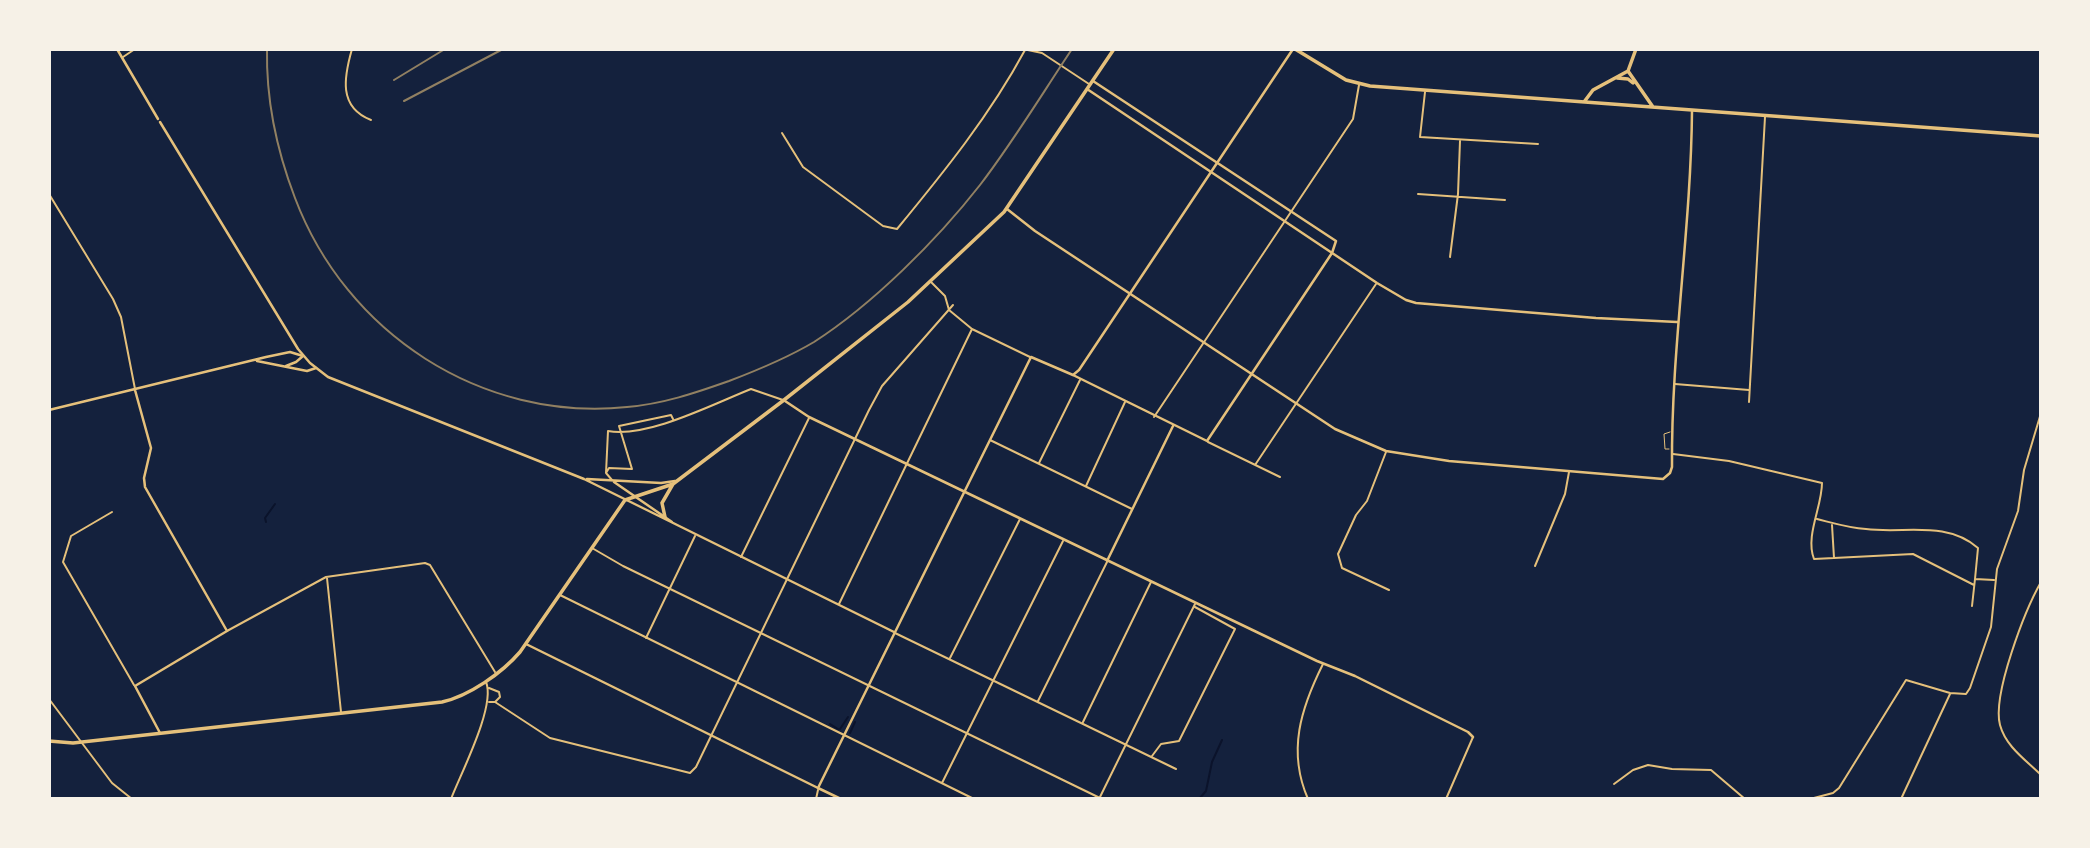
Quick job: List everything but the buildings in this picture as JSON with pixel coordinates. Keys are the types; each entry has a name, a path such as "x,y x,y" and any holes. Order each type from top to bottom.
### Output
{"main road":[{"path":"49,741 80,742 160,734 448,701 496,673 513,660 526,644 625,500 675,482 784,400 876,329 1007,209 1114,49"},
{"path":"1294,49 1359,85 2041,136"},
{"path":"1584,102 1593,90 1628,71 1636,49"},
{"path":"1628,71 1654,108"},
{"path":"1616,79 1628,79 1640,89"},
{"path":"665,517 662,503 675,482"}],"street":[{"path":"117,49 303,356 316,368 343,384 584,479 740,558 1176,769"},
{"path":"122,57 135,49"},
{"path":"352,49 345,81 349,104 360,116 371,120"},
{"path":"782,133 803,167 883,226 897,229 989,111 1024,49 1042,51 1211,172 1406,300 1596,318 1678,322"},
{"path":"1073,375 1085,362 1294,49"},
{"path":"1090,85 1336,241 1332,253 1207,441"},
{"path":"1154,416 1353,119 1359,85"},
{"path":"1425,91 1420,137 1538,144"},
{"path":"1007,209 1035,231 1204,340 1335,429 1386,451 1449,461 1663,479 1672,467 1674,376 1690,197 1692,111"},
{"path":"1749,402 1765,116"},
{"path":"1450,257 1460,140"},
{"path":"49,194 113,299 121,317 135,390 151,447 144,478 145,487 227,631"},
{"path":"1418,194 1505,200"},
{"path":"930,281 945,296 949,310 972,329 1073,375 1280,477"},
{"path":"1255,465 1377,283"},
{"path":"488,702 495,702 550,738 690,773 696,767 882,386 953,305"},
{"path":"838,605 972,329"},
{"path":"287,353 295,342"},
{"path":"49,410 254,360 287,353 303,356"},
{"path":"279,365 280,355"},
{"path":"286,366 303,356"},
{"path":"816,799 818,788 868,685 1031,357"},
{"path":"254,360 307,371 316,368"},
{"path":"1038,464 1081,380"},
{"path":"1675,384 1751,390"},
{"path":"681,527 612,481 606,473 608,431 623,434 674,420 751,389 784,400 809,417 1195,604 1468,732 1473,737 1446,799"},
{"path":"1086,486 1125,402"},
{"path":"1811,799 1833,793 1839,788 1906,680 1950,693 1966,694 1970,688 1991,627 2002,553 2018,511 2024,470 2041,413"},
{"path":"606,473 609,468 632,469 620,426 671,415 674,420"},
{"path":"740,558 809,417"},
{"path":"1038,702 1173,426"},
{"path":"990,440 1133,509"},
{"path":"1386,451 1367,501 1356,515 1338,554 1342,568 1390,590"},
{"path":"1672,452 1727,461 1819,482 1823,486 1816,519 1812,552 1814,559 1913,554 1974,585"},
{"path":"1535,566 1565,494 1569,471"},
{"path":"584,479 675,482"},
{"path":"112,512 71,536 64,550 63,562 160,734"},
{"path":"949,659 1020,518"},
{"path":"1816,519 1867,530 1927,529 1952,533 1978,548 1972,606"},
{"path":"1832,523 1834,559"},
{"path":"646,639 696,535"},
{"path":"942,783 1064,540"},
{"path":"591,547 1100,799 1195,604"},
{"path":"135,686 227,631 326,577 425,563 429,565 496,673"},
{"path":"326,577 341,713"},
{"path":"1975,579 1996,581"},
{"path":"1083,723 1151,581"},
{"path":"2041,582 2030,601 2007,670 1998,708 2000,725 2006,738 2041,775"},
{"path":"559,594 974,799"},
{"path":"1151,757 1161,744 1180,741 1235,629 1195,604"},
{"path":"526,644 841,799"},
{"path":"1308,799 1298,758 1299,728 1304,706 1323,664"},
{"path":"451,799 488,702 485,680"},
{"path":"488,688 500,694 495,702"},
{"path":"1901,799 1950,693"},
{"path":"49,699 111,783 130,798"},
{"path":"1614,783 1633,770 1648,765 1711,770 1745,799"}],"lane":[{"path":"1672,432 1664,434 1663,446 1672,452"}],"waterway":[{"path":"266,522 265,518 275,504"},
{"path":"840,729 848,717"},
{"path":"850,733 855,722"},
{"path":"830,724 838,729"},
{"path":"1199,799 1206,791 1212,762 1222,740"}],"railway":[{"path":"267,49 271,106 278,144 295,198 318,246 348,290 384,327 425,359 471,383 521,400 573,408 640,406 691,394 783,358 836,327 903,270 963,206 1004,152 1072,49"},
{"path":"394,80 445,49"},
{"path":"404,101 503,49"}]}
